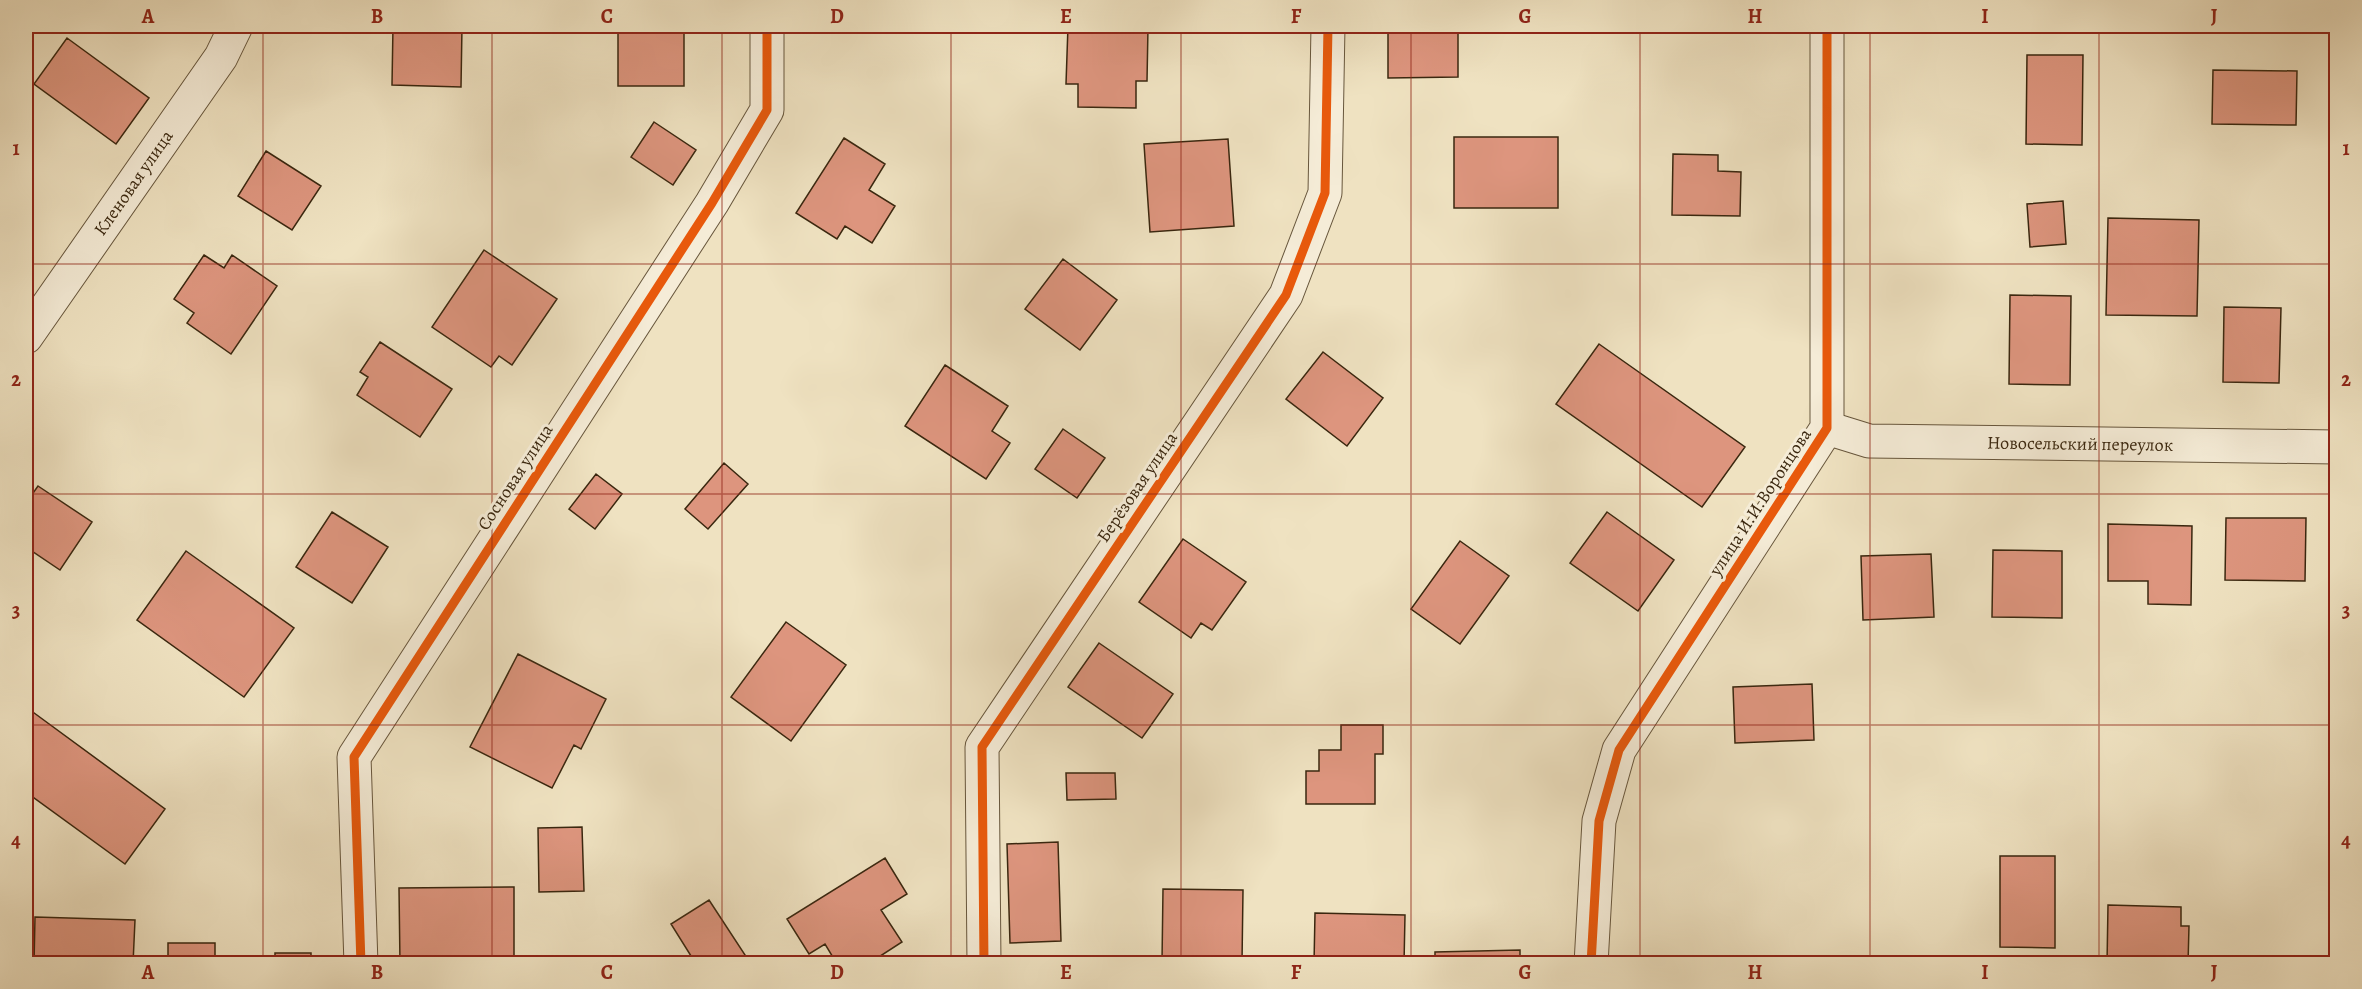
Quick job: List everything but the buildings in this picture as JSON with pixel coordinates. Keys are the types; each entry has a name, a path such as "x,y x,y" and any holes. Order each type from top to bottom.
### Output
{"street":[{"name":"Кленовая улица","path":"26,338 221,57 236,26"},
{"name":"Сосновая улица","path":"361,963 354,757 712,203 767,110 767,26"},
{"name":"Берёзовая улица","path":"984,963 982,747 1286,295 1325,193 1328,26"},
{"name":"улица И.И.Воронцова","path":"1591,963 1599,821 1619,750 1827,428 1827,26"},
{"name":"Новосельский переулок","path":"1827,428 1869,441 2337,447"}],"cycle path":[{"path":"361,964 354,757 712,203 767,110 767,26"},
{"path":"984,964 982,747 1286,295 1325,193 1328,26"},
{"path":"1591,964 1599,821 1619,750 1827,428 1827,26"}]}
